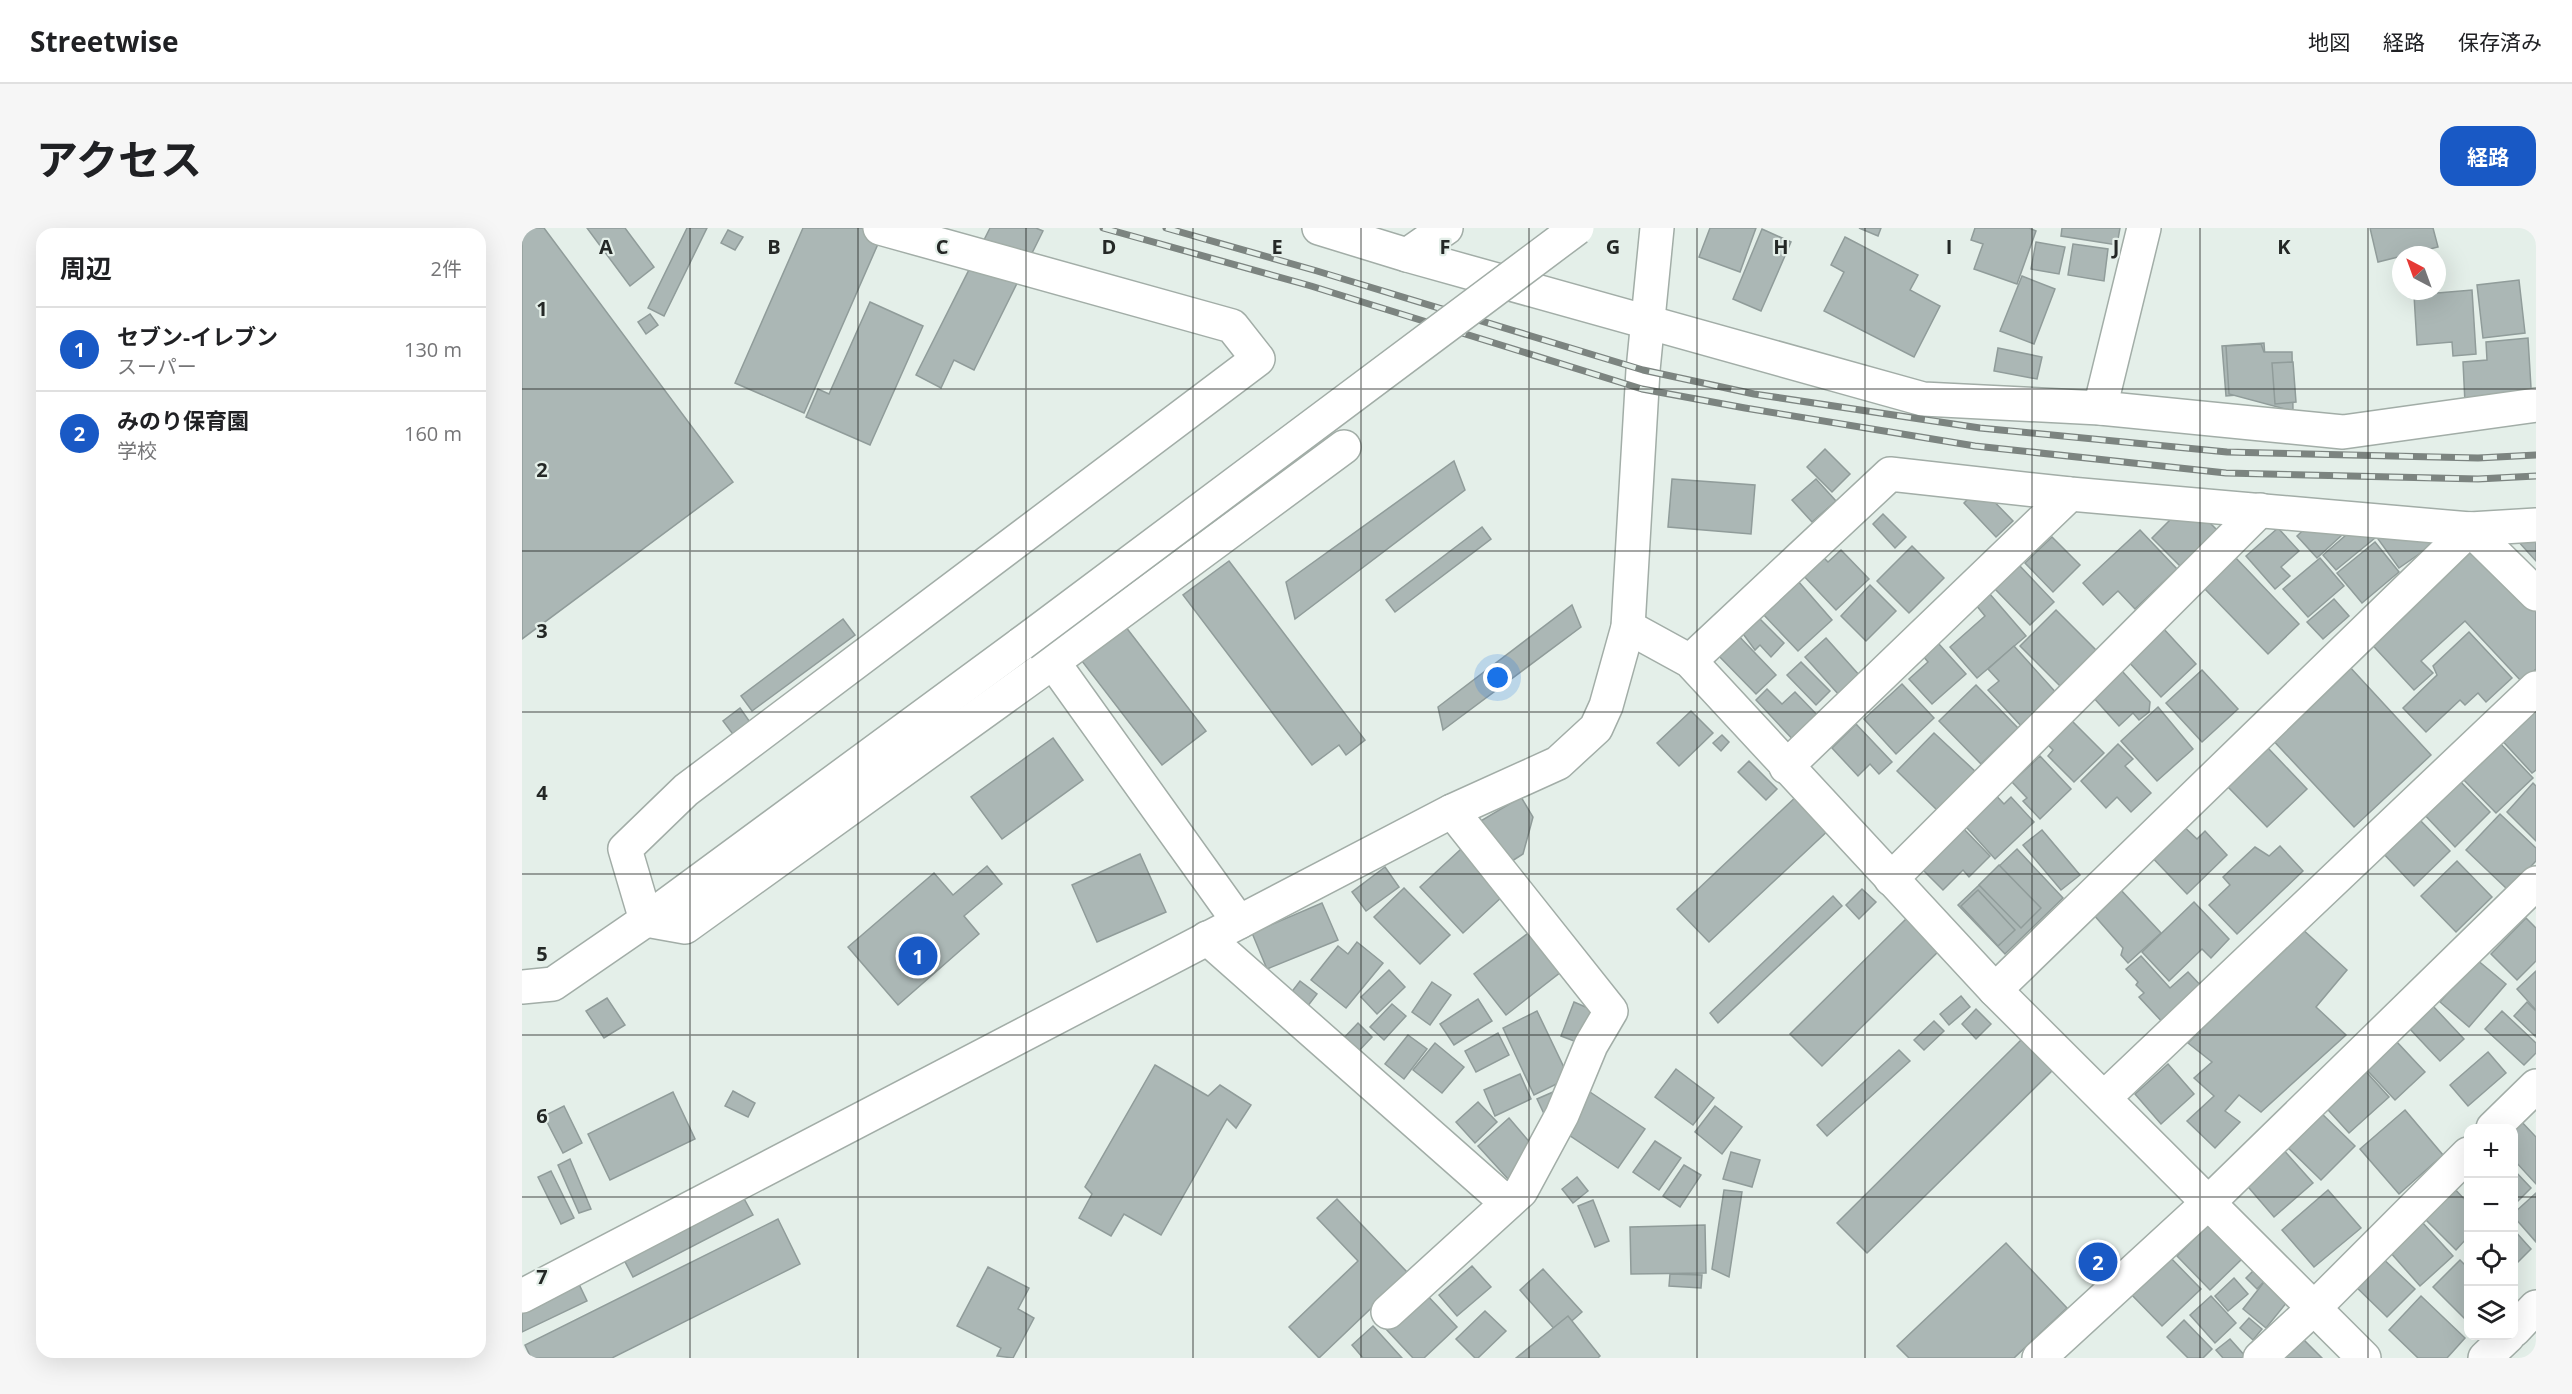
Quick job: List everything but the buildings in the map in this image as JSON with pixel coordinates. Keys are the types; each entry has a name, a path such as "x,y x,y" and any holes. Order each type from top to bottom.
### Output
{"street":[{"path":"646,920 625,849 686,790 1258,359 1232,326 880,228"},
{"path":"1319,228 1407,255 1923,399 2100,408 2343,432 2536,405"},
{"path":"1407,255 1446,228"},
{"path":"522,987 554,984 646,920 1021,644 1577,228"},
{"path":"522,1296 1452,811 1558,763 1596,728 1606,706 1628,627 1642,370 1657,228"},
{"path":"2100,408 2144,228"},
{"path":"646,920 685,927 1053,662 1344,447"},
{"path":"1690,661 1890,474 2070,494 2470,529 2536,525"},
{"path":"1786,767 2070,494"},
{"path":"1891,879 2260,510"},
{"path":"2470,529 2536,594"},
{"path":"1995,990 2470,529"},
{"path":"1628,627 1690,661 1995,990 2364,1358"},
{"path":"1053,662 1239,922"},
{"path":"2104,1098 2536,688"},
{"path":"1388,1312 1521,1191 1562,1115 1592,1045 1611,1011 1452,811"},
{"path":"2039,1358 2209,1202 2536,883"},
{"path":"1207,938 1507,1203"},
{"path":"2497,1124 2536,1086"},
{"path":"2260,1358 2314,1308 2464,1159"},
{"path":"2518,1326 2536,1307"},
{"path":"2485,1358 2503,1340"}],"railway":[{"path":"1103,228 1311,286 1642,389 1745,408 1975,446 2226,473 2478,479 2536,476"},
{"path":"1166,228 1317,271 1643,370 1754,394 1980,428 2227,452 2478,458 2536,455"}],"place":[{"name":"セブン-イレブン","path":"918,956"},
{"name":"みのり保育園","path":"2098,1262"}]}
